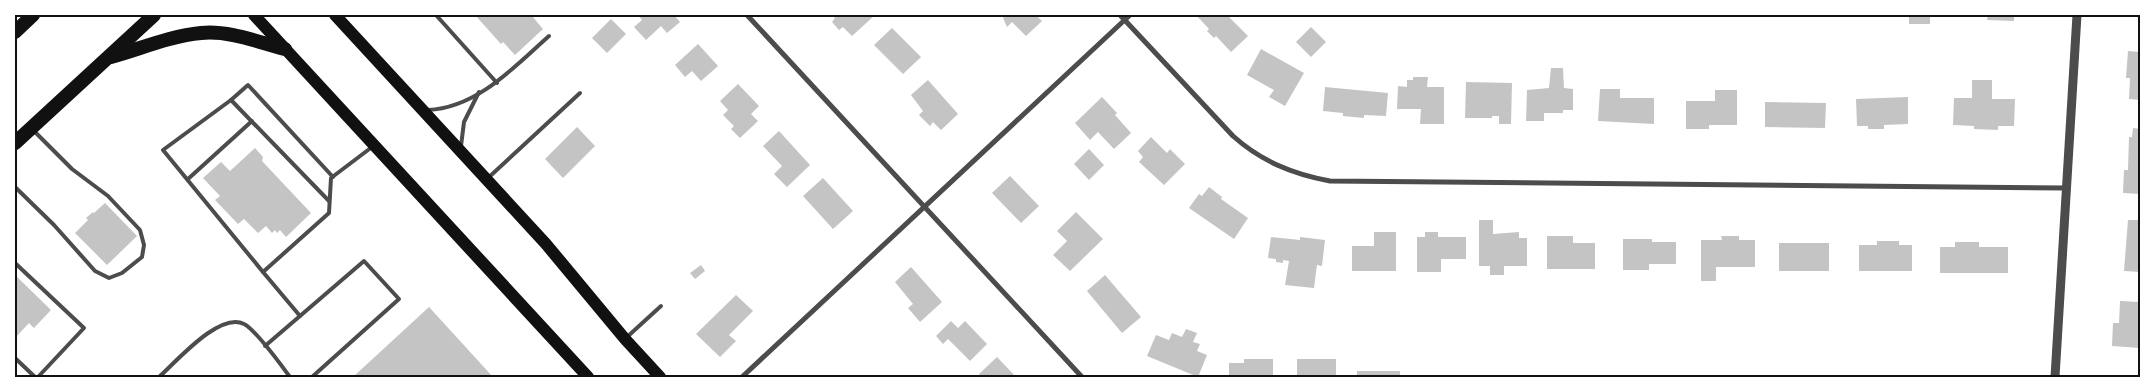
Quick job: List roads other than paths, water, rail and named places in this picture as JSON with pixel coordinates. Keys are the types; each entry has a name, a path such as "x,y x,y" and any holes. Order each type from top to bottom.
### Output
{"highway":[{"path":"15,32 33,15"},
{"path":"15,143 154,15"},
{"path":"105,59 168,40 202,33 235,36 285,49"}],"main road":[{"path":"254,15 588,377"},
{"path":"335,15 546,244 625,339 660,377"}],"street":[{"path":"747,15 1082,377"},
{"path":"1120,15 1232,136 1245,147 1289,171 1323,180 1371,183 2066,188"},
{"path":"742,377 1130,15"},
{"path":"2055,377 2077,15"}],"lane":[{"path":"436,15 497,83"},
{"path":"422,110 445,109 497,83 549,36"},
{"path":"300,316 163,150 231,100 248,85 333,177"},
{"path":"461,152 464,122 479,92"},
{"path":"486,179 580,93"},
{"path":"231,100 330,202"},
{"path":"188,179 252,121"},
{"path":"15,187 95,270 109,278 122,272 142,258 144,245 140,230 108,196 72,169 31,128"},
{"path":"263,272 328,212 331,178 374,145"},
{"path":"265,346 364,261 399,299 312,377"},
{"path":"15,263 84,328 36,377 15,358"},
{"path":"625,339 660,306"},
{"path":"159,377 212,329 233,321 245,324 290,377"}]}
